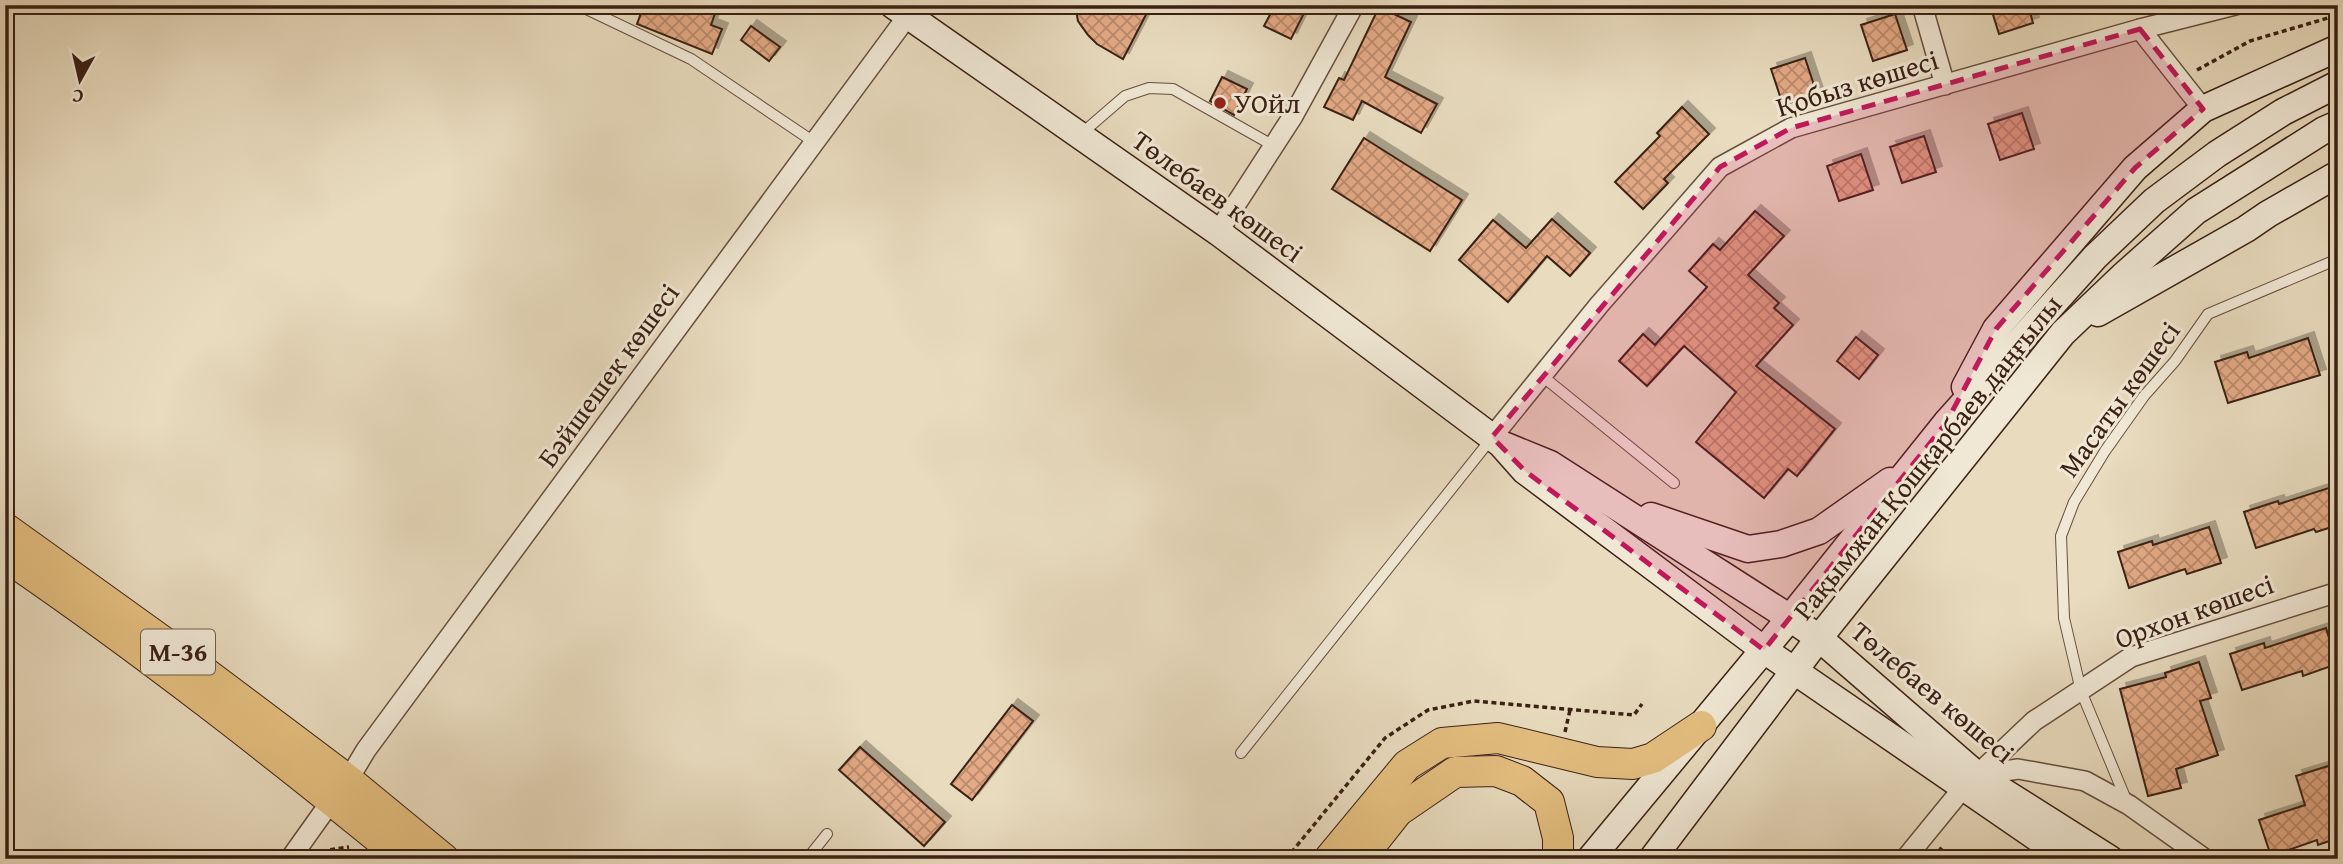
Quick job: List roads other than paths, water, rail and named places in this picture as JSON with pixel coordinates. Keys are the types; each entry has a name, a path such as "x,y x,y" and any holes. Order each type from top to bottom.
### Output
{"main road":[{"name":"Төлебаев көшесі","path":"905,9 1218,232 1497,441 1525,471 1795,672 1970,781 2110,859"},
{"path":"1946,423 1996,329 2136,168 2203,109 2338,48"},
{"name":"Рақымжан Қошқарбаев даңғылы","path":"1764,650 1946,423 2095,257 2154,201 2217,154 2283,112 2338,84"},
{"name":"Рақымжан Қошқарбаев даңғылы","path":"1652,859 1819,638 2063,333 2196,211 2324,130 2338,124"},
{"path":"2063,333 2338,174"},
{"name":"Төлебаев көшесі","path":"1497,441 1550,464 1819,638 2003,814 2068,859"},
{"path":"1613,504 1748,549 1781,544 1819,531 1911,466"},
{"name":"M-36","path":"5,528 179,653 340,790 404,859"},
{"name":"M-36","path":"5,556 187,688 444,859"},
{"path":"1590,859 1764,650"},
{"path":"1329,859 1407,765 1442,743 1498,738 1597,762 1633,764 1653,758 1701,726"},
{"path":"1360,859 1398,811 1455,772 1496,771 1522,781 1549,802 1558,838 1558,859"},
{"path":"2003,814 2054,859"}],"street":[{"path":"1218,232 1274,146 1354,5"},
{"path":"1922,5 1945,85"},
{"name":"Қобыз көшесі","path":"1497,441 1541,374 1720,167 1791,128 2140,29 2235,5"},
{"name":"Бәйшешек көшесі","path":"290,859 366,750 814,142 905,9"},
{"path":"2140,29 2203,109"},
{"name":"Орхон көшесі","path":"1906,859 1970,781 2035,721 2131,657 2338,592"},
{"path":"1970,781 2018,769 2085,781 2129,805 2205,859"}],"lane":[{"path":"578,5 691,59 814,142"},
{"path":"1080,136 1125,96 1149,88 1173,89 1274,146"},
{"name":"Масаты көшесі","path":"2129,805 2081,691 2064,618 2062,536 2074,502 2105,451 2144,396 2175,361 2208,314 2338,259"},
{"path":"1541,374 1674,483"},
{"path":"1241,753 1497,441"},
{"path":"807,859 827,834"}],"place":[{"name":"УОйл","path":"1220,103"}]}
